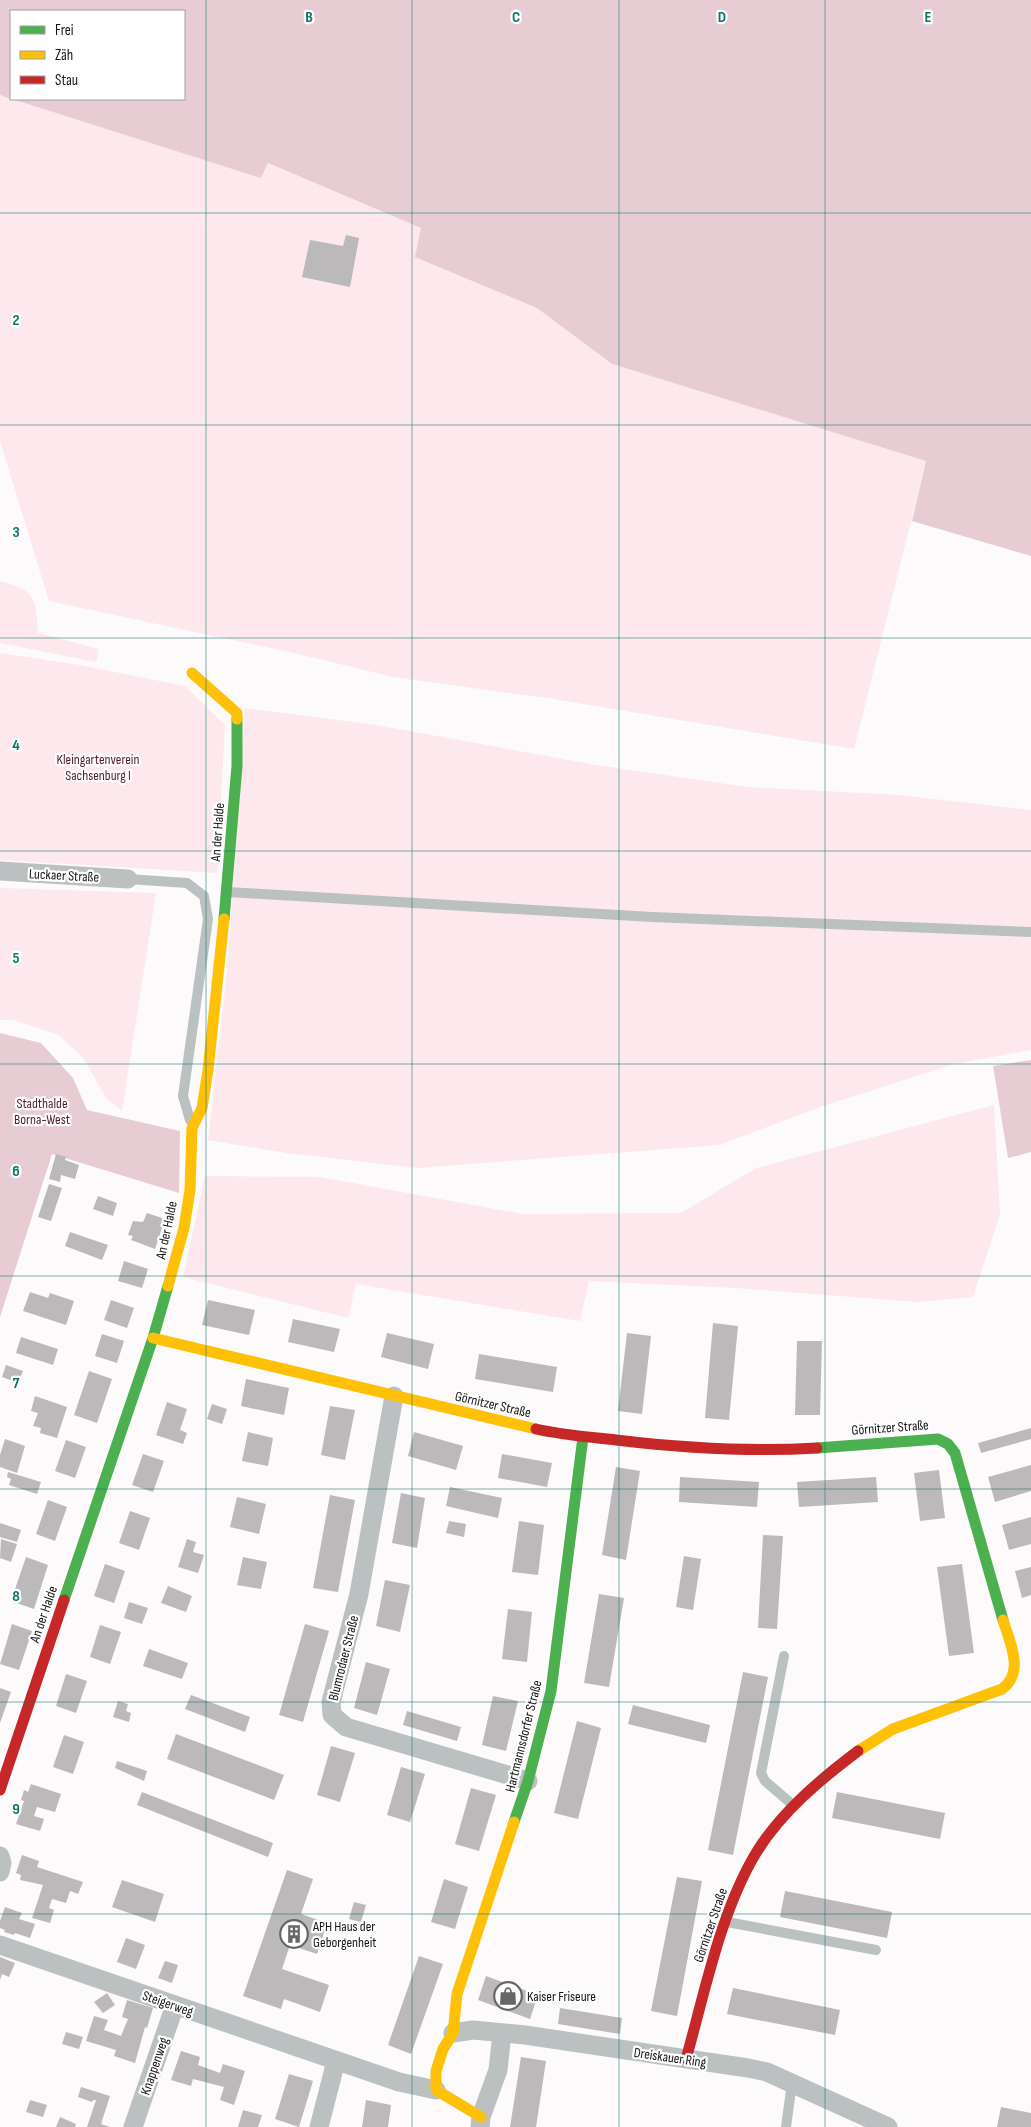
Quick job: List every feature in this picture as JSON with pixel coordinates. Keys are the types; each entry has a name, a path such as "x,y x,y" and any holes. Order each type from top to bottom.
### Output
{"street":[{"name":"An der Halde","path":"0,1790 153,1338 184,1228 190,1190 192,1128 202,1108 208,1070 227,892 237,766 237,713 192,672"},
{"name":"Luckaer Straße","path":"0,871 128,879"},
{"name":"Görnitzer Straße","path":"153,1338 540,1430 583,1437 674,1447 746,1450 797,1449 938,1439 948,1444 956,1453 1014,1658 1015,1673 1009,1684 994,1694 936,1712 902,1726 867,1745 828,1774 780,1821 756,1853 729,1907 686,2060"},
{"name":"Blumrodaer Straße","path":"394,1396 359,1594 331,1702 332,1715 346,1728 528,1782"},
{"name":"Hartmannsdorfer Straße","path":"453,2033 457,1994 528,1782 551,1691 583,1437"},
{"path":"0,1856 2,1863 0,1872"},
{"name":"Steigerweg","path":"0,1945 399,2082 436,2090"},
{"name":"Knappenweg","path":"133,2127 175,2005"},
{"name":"Dreiskauer Ring","path":"453,2033 472,2030 502,2033 748,2068 766,2072 792,2083 881,2125"},
{"path":"453,2033 443,2049 436,2071 436,2090 481,2122 498,2070 502,2033"},
{"path":"319,2127 336,2061"}],"lane":[{"path":"128,879 187,883 204,896 208,919 183,1096 192,1128"},
{"path":"227,892 652,917 1031,932"},
{"path":"784,1656 761,1774 765,1781 795,1807"},
{"path":"725,1922 876,1950"},
{"path":"786,2127 792,2083"}],"green space":[{"path":"0,0 1031,0 1031,556 912,521 926,461 612,364 537,308 415,257 421,228 268,163 261,178 15,100 185,100 185,10 10,10 10,99 0,95"},
{"path":"0,95 10,98 10,100 16,100 261,178 268,163 421,228 416,257 537,308 612,364 926,461 854,749 554,699 393,677 294,653 49,601 0,441"},
{"path":"0,581 21,588 32,597 35,604 38,633 99,649 96,662 0,643"},
{"name":"Kleingartenverein Sachsenburg I","path":"0,653 80,665 185,686 225,725 217,873 0,860"},
{"path":"245,708 376,725 596,765 747,787 899,795 1031,810 1031,1050 954,1064 826,1105 719,1145 417,1168 287,1153 208,1140 228,964"},
{"path":"0,888 156,893 122,1111 106,1098 84,1059 59,1035 14,1020 0,1020"},
{"name":"Stadthalde Borna-West","path":"0,1033 41,1043 73,1078 87,1110 180,1131 179,1193 52,1154 0,1317"},
{"path":"1031,1060 1031,1152 1008,1158 993,1066"},
{"path":"994,1105 1000,1214 973,1297 917,1302 736,1288 589,1281 580,1321 356,1284 348,1318 183,1277 205,1176 320,1177 523,1214 681,1213 756,1168"}],"building":[{"path":"346,235 359,238 350,287 302,277 310,240 343,246"},
{"path":"56,1154 66,1157 65,1160 79,1165 75,1179 61,1175 60,1182 49,1179"},
{"path":"49,1184 62,1188 51,1221 38,1217"},
{"path":"98,1196 117,1203 113,1216 93,1209"},
{"path":"147,1213 165,1219 155,1249 131,1240 133,1236 128,1235 133,1221 143,1222"},
{"path":"70,1232 108,1245 102,1260 65,1246"},
{"path":"124,1261 148,1269 142,1288 118,1281"},
{"path":"30,1292 48,1298 50,1293 74,1301 66,1325 23,1311"},
{"path":"111,1300 134,1308 127,1328 104,1320"},
{"path":"208,1300 255,1310 249,1335 202,1325"},
{"path":"293,1319 340,1329 334,1352 288,1342"},
{"path":"713,1323 738,1326 729,1420 705,1418"},
{"path":"387,1333 434,1344 428,1369 381,1357"},
{"path":"627,1333 651,1336 642,1414 618,1411"},
{"path":"102,1334 124,1341 117,1363 95,1356"},
{"path":"21,1337 58,1349 53,1365 16,1353"},
{"path":"797,1341 822,1341 820,1415 795,1415"},
{"path":"479,1354 557,1367 553,1392 475,1379"},
{"path":"6,1365 23,1371 18,1383 2,1377"},
{"path":"89,1371 112,1379 97,1423 74,1415"},
{"path":"246,1379 289,1388 284,1415 241,1406"},
{"path":"35,1396 67,1407 57,1438 40,1433 41,1428 33,1426 38,1413 31,1411"},
{"path":"167,1402 187,1409 180,1430 187,1433 183,1444 156,1435"},
{"path":"212,1404 227,1409 222,1424 207,1419"},
{"path":"330,1406 355,1410 345,1460 321,1455"},
{"path":"1031,1428 1031,1439 981,1453 978,1443"},
{"path":"248,1432 273,1438 268,1466 242,1461"},
{"path":"414,1432 463,1446 456,1470 408,1456"},
{"path":"5,1439 25,1446 17,1473 0,1467 0,1455"},
{"path":"66,1440 86,1447 75,1478 55,1471"},
{"path":"143,1454 164,1461 153,1492 132,1485"},
{"path":"502,1454 552,1463 547,1487 498,1478"},
{"path":"1031,1465 1031,1491 995,1502 988,1477"},
{"path":"616,1467 640,1471 626,1560 602,1555"},
{"path":"939,1470 945,1518 920,1521 914,1473"},
{"path":"8,1472 41,1482 37,1494 9,1485 11,1479 7,1477"},
{"path":"680,1477 759,1482 757,1507 679,1502"},
{"path":"876,1477 878,1502 799,1507 797,1482"},
{"path":"450,1487 502,1498 498,1518 446,1506"},
{"path":"401,1493 425,1498 417,1548 392,1543"},
{"path":"330,1495 355,1500 338,1592 313,1588"},
{"path":"237,1497 266,1504 259,1534 230,1527"},
{"path":"48,1500 67,1507 55,1541 36,1534"},
{"path":"130,1511 150,1518 139,1550 119,1543"},
{"path":"1031,1517 1031,1544 1009,1550 1002,1525"},
{"path":"449,1521 466,1524 464,1537 446,1533"},
{"path":"519,1521 544,1525 538,1575 512,1572"},
{"path":"0,1523 21,1530 17,1542 0,1537"},
{"path":"763,1535 783,1536 777,1629 758,1628"},
{"path":"1,1539 17,1544 11,1562 0,1558"},
{"path":"187,1539 196,1542 193,1552 204,1555 198,1573 178,1567"},
{"path":"684,1556 701,1559 693,1610 676,1607"},
{"path":"26,1557 48,1565 34,1609 11,1601"},
{"path":"243,1557 267,1562 261,1589 237,1585"},
{"path":"105,1564 125,1571 114,1603 94,1596"},
{"path":"962,1564 974,1653 949,1656 937,1567"},
{"path":"1031,1567 1031,1595 1022,1598 1015,1571"},
{"path":"385,1580 410,1585 400,1632 376,1626"},
{"path":"168,1586 192,1596 186,1612 161,1603"},
{"path":"599,1594 624,1598 609,1687 584,1683"},
{"path":"129,1602 148,1608 142,1624 124,1618"},
{"path":"508,1609 532,1612 527,1662 502,1659"},
{"path":"12,1624 32,1631 19,1670 0,1664"},
{"path":"305,1624 329,1631 303,1722 279,1715"},
{"path":"100,1625 121,1632 110,1664 90,1657"},
{"path":"149,1649 188,1663 182,1679 143,1666"},
{"path":"366,1662 390,1669 377,1715 354,1708"},
{"path":"743,1672 768,1677 733,1855 708,1850"},
{"path":"66,1674 87,1681 76,1713 56,1706"},
{"path":"0,1688 11,1692 0,1723"},
{"path":"191,1695 250,1717 245,1732 185,1709"},
{"path":"493,1696 518,1701 506,1751 482,1745"},
{"path":"118,1701 128,1704 126,1711 131,1713 129,1722 113,1717"},
{"path":"633,1705 710,1725 706,1743 628,1724"},
{"path":"407,1711 461,1727 457,1741 403,1725"},
{"path":"577,1721 601,1728 578,1819 554,1813"},
{"path":"176,1734 284,1775 274,1800 167,1759"},
{"path":"64,1735 84,1742 73,1774 53,1767"},
{"path":"331,1746 355,1753 340,1802 317,1795"},
{"path":"117,1761 147,1771 144,1781 115,1768"},
{"path":"401,1767 425,1774 410,1822 387,1815"},
{"path":"31,1784 61,1794 55,1812 37,1807 34,1816 44,1819 40,1831 16,1824 24,1801 21,1800 24,1790 28,1792"},
{"path":"471,1788 496,1795 479,1851 455,1844"},
{"path":"142,1792 273,1843 268,1857 137,1805"},
{"path":"837,1792 945,1813 940,1839 832,1818"},
{"path":"22,1855 39,1861 37,1867 83,1882 78,1894 70,1891 66,1903 52,1899 49,1908 54,1910 50,1923 32,1918 43,1885 20,1880 21,1875 16,1873"},
{"name":"APH Haus der Geborgenheit","path":"287,1870 313,1879 301,1914 327,1923 317,1954 290,1945 282,1969 329,1985 320,2012 284,1999 281,2009 243,1996"},
{"path":"677,1877 702,1881 677,2016 651,2011"},
{"path":"444,1879 468,1887 455,1929 431,1922"},
{"path":"122,1880 164,1894 155,1922 112,1907"},
{"path":"785,1891 892,1912 887,1938 780,1917"},
{"path":"354,1902 366,1905 361,1922 349,1919"},
{"path":"5,1907 22,1913 19,1919 35,1924 30,1938 4,1932 5,1930 0,1928 0,1921"},
{"path":"126,1938 145,1945 136,1969 117,1962"},
{"path":"419,1956 443,1964 411,2054 388,2045"},
{"path":"0,1957 15,1963 9,1977 2,1974 0,1980"},
{"path":"165,1961 178,1965 172,1983 158,1978"},
{"path":"486,1976 538,1995 530,2019 478,2000"},
{"path":"733,1988 840,2010 835,2035 727,2014"},
{"path":"107,1993 115,2005 103,2013 94,2002"},
{"path":"127,2000 153,2008 147,2028 145,2027 135,2063 114,2056 116,2050 86,2041 94,2016 108,2020 104,2030 121,2036 128,2019 122,2017"},
{"path":"560,2008 622,2018 620,2034 558,2024"},
{"path":"66,2032 83,2037 79,2049 62,2044"},
{"path":"181,2051 200,2057 198,2065 220,2073 223,2064 245,2071 234,2105 220,2100 224,2087 193,2079 191,2086 171,2080"},
{"path":"521,2057 546,2061 536,2127 510,2127"},
{"path":"289,2074 313,2081 299,2127 275,2119"},
{"path":"81,2087 110,2096 101,2124 110,2127 87,2127 96,2100 92,2102 78,2097"},
{"path":"30,2100 47,2105 43,2117 26,2112"},
{"path":"366,2100 391,2105 388,2127 362,2127"},
{"path":"1001,2107 1031,2113 1031,2127 997,2127"},
{"path":"243,2110 262,2115 258,2127 238,2127"},
{"path":"60,2117 76,2124 75,2127 56,2127"}],"traffic: fast":[{"path":"224,919 237,766 237,719"},
{"path":"64,1600 153,1338 168,1286"},
{"path":"514,1822 528,1781 551,1691 583,1437"},
{"path":"817,1448 938,1439 948,1444 955,1453 1003,1620"}],"traffic: slow":[{"path":"192,673 237,713 237,719"},
{"path":"168,1286 184,1228 190,1190 192,1128 202,1108 208,1070 224,919"},
{"path":"153,1338 536,1429"},
{"path":"858,1751 893,1729 1002,1689 1009,1682 1014,1666 1012,1647 1003,1620"},
{"path":"481,2117 436,2090 436,2071 443,2049 453,2033 457,1994 514,1822"}],"traffic: jam":[{"path":"536,1429 576,1436 691,1447 767,1450 817,1448"},
{"path":"0,1790 64,1600"},
{"path":"686,2059 723,1927 743,1876 756,1853 777,1824 802,1797 858,1751"}],"place":[{"name":"APH Haus der Geborgenheit","path":"294,1934"},
{"name":"Kaiser Friseure","path":"508,1996"}]}
